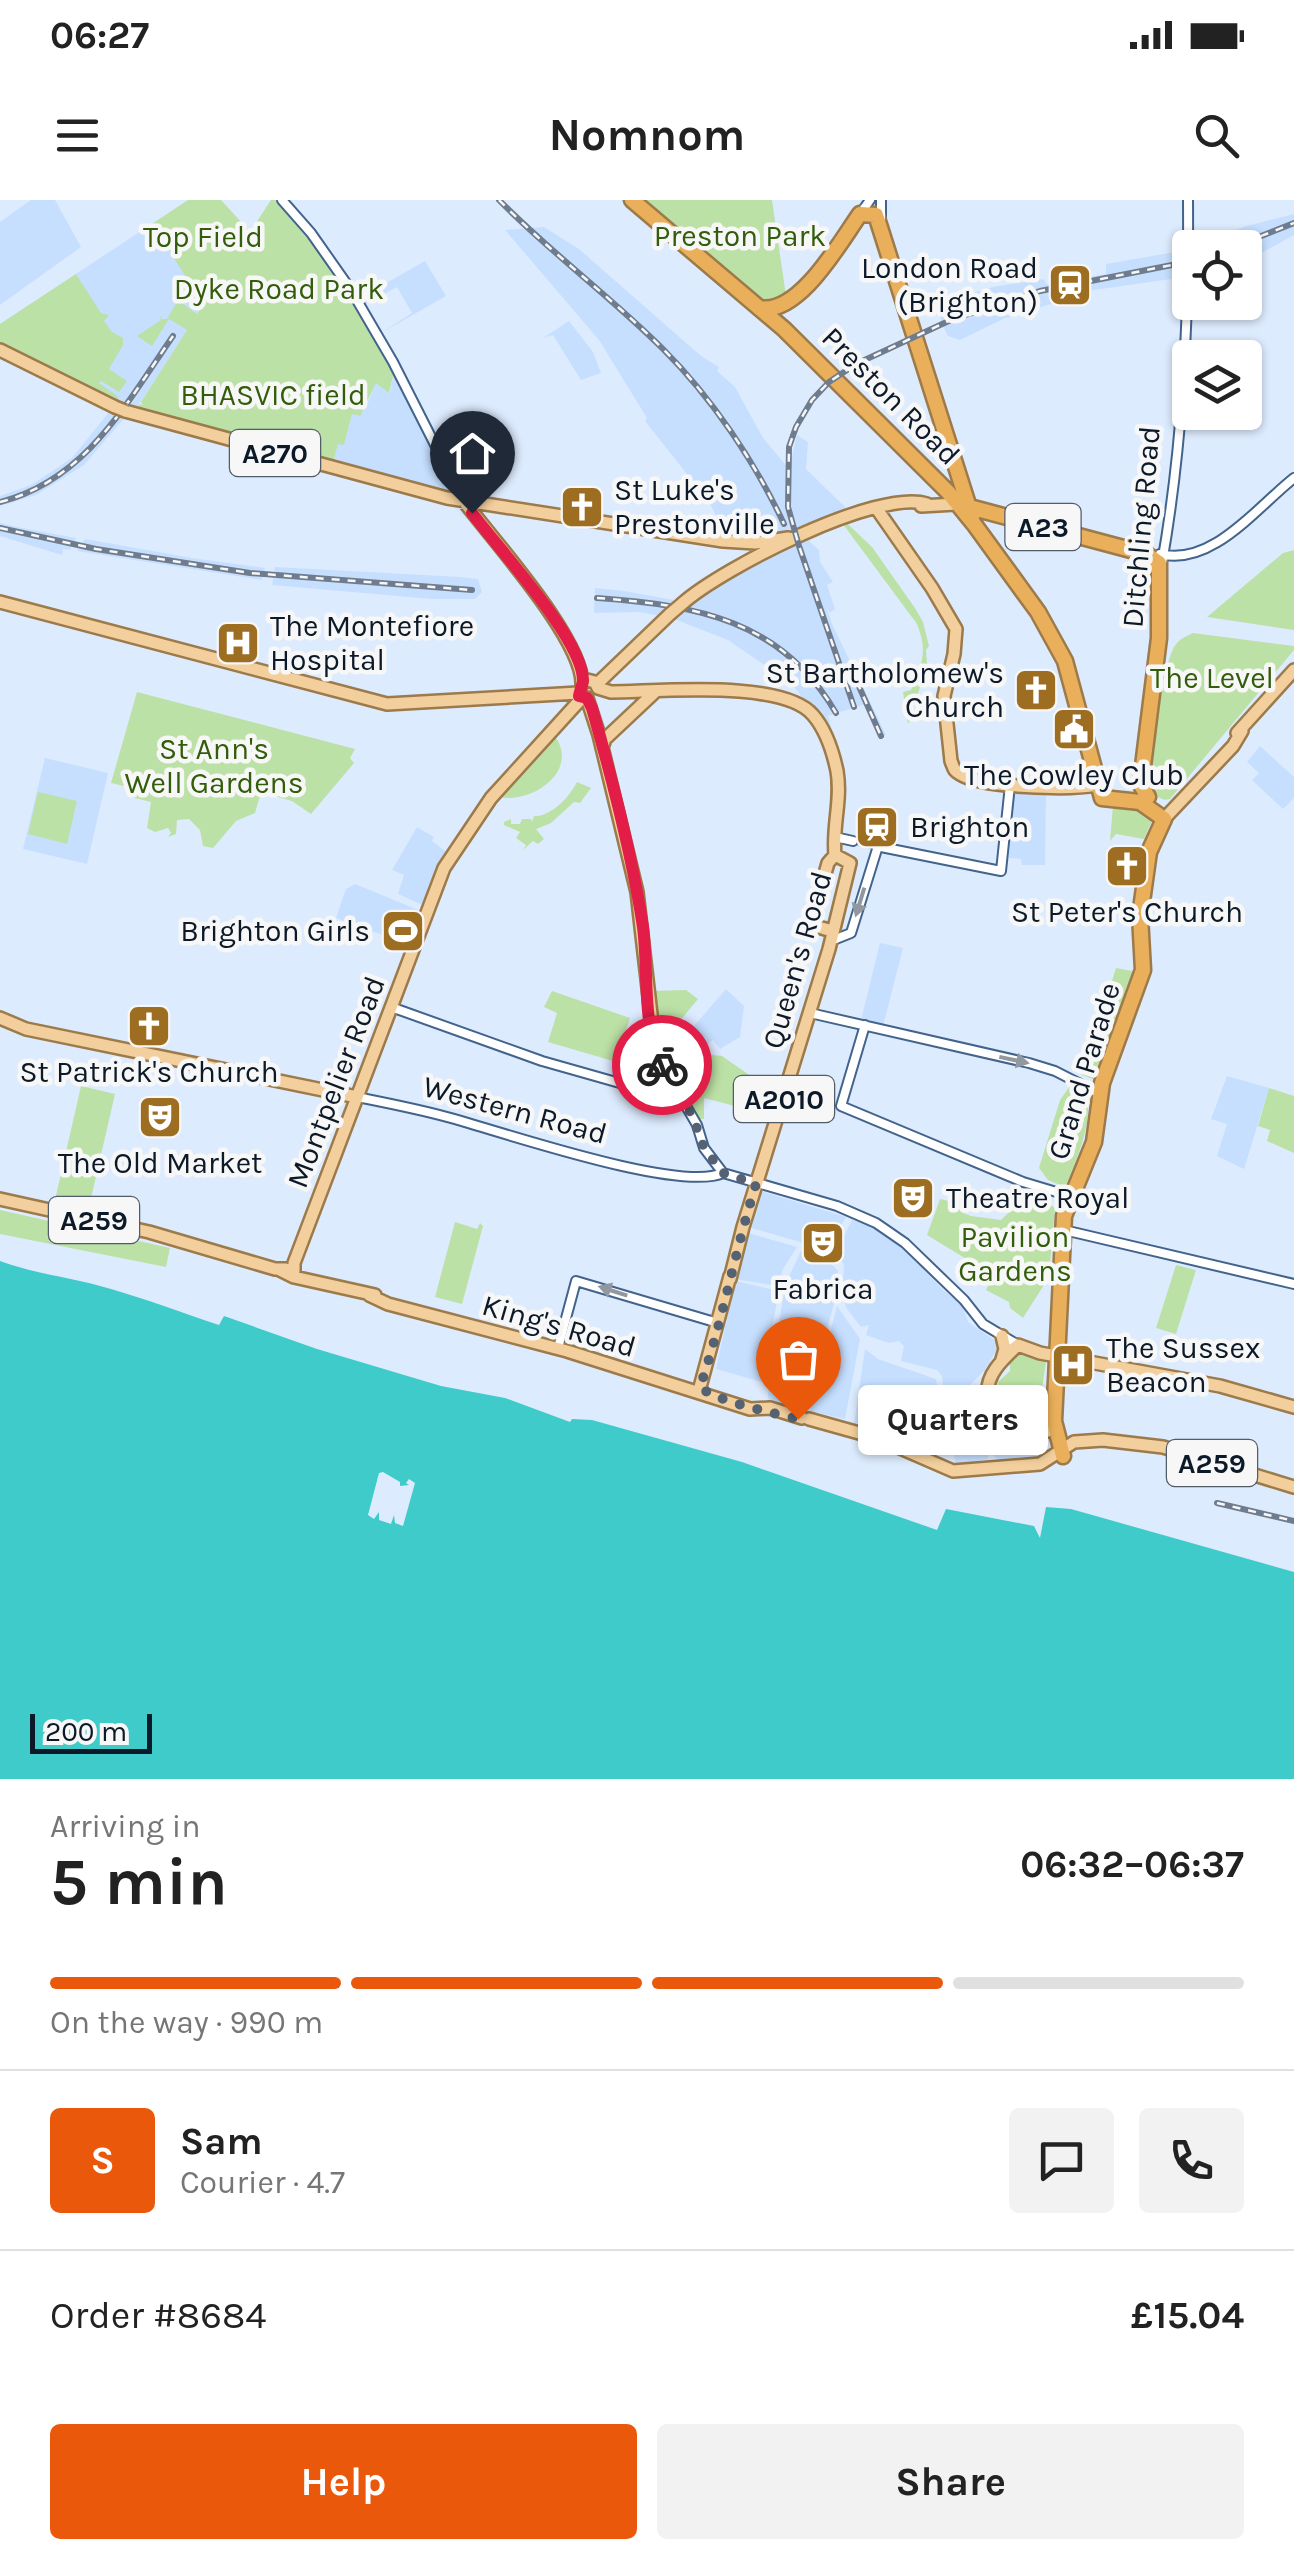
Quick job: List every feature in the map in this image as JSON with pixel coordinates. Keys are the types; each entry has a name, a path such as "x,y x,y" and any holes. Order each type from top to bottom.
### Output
{"highway":[{"name":"A23","path":"632,200 758,308 784,316"},
{"path":"758,308 784,316 860,214 874,214 881,223 908,323 959,477 962,505"},
{"name":"Preston Road","path":"784,316 962,505"},
{"name":"A23","path":"962,505 1146,554 1162,562"},
{"name":"A23","path":"962,505 1038,612 1065,661 1103,794"},
{"name":"Ditchling Road","path":"1148,797 1141,780 1154,680 1162,562"},
{"path":"1103,794 1148,797 1168,818"},
{"path":"1103,794 1140,802 1168,818"},
{"name":"Grand Parade","path":"1047,1422 1058,1331 1060,1270 1072,1199 1094,1142 1101,1089 1138,984 1143,955 1138,929 1151,846 1168,818"},
{"path":"1047,1422 1054,1429 1061,1453"},
{"path":"1047,1422 1061,1453"}],"main road":[{"name":"A270","path":"0,350 120,409 457,496 741,543 788,538 880,508 962,505"},
{"path":"457,496 560,628 587,689 637,892 655,1049 679,1094"},
{"path":"880,508 957,632 944,696 951,764 969,778 1103,794"},
{"name":"Montpelier Road","path":"298,1274 357,1097 444,868 472,822 587,689 668,616 711,580 788,538"},
{"name":"A270","path":"741,543 760,553"},
{"path":"0,602 387,704 587,689 648,694 761,693 802,707 813,714 828,740 836,766 840,802 835,855 830,858 812,924 832,936"},
{"path":"1168,818 1294,670"},
{"path":"602,741 648,694"},
{"name":"Queen's Road","path":"756,1184 810,1012 850,863 835,855"},
{"name":"Western Road","path":"0,1018 26,1029 357,1097"},
{"name":"A2010","path":"705,1391 756,1184"},
{"name":"King's Road","path":"0,1200 187,1243 562,1347 737,1402 839,1423 953,1471 1040,1464 1061,1453"},
{"path":"1002,1336 1002,1359"},
{"path":"1047,1422 989,1399 987,1384 1002,1359 1018,1345 1220,1386 1294,1408"},
{"name":"A259","path":"1061,1453 1078,1440 1157,1446 1294,1487"}],"street":[{"path":"282,200 351,290 393,362 457,496"},
{"path":"860,214 870,200"},
{"name":"Ditchling Road","path":"1162,562 1177,446 1188,306 1188,200"},
{"path":"881,202 881,223"},
{"path":"1162,562 1217,542 1294,478"},
{"path":"832,936 851,933 877,846 1002,871 1010,785"},
{"path":"835,837 853,841"},
{"path":"391,1007 468,1036 636,1088 669,1096 679,1094 697,1125 704,1148 723,1173"},
{"path":"810,1012 1029,1063 1101,1089"},
{"path":"864,1025 841,1106 998,1173 1072,1199"},
{"name":"Western Road","path":"357,1097 640,1169 706,1179 723,1173 836,1206 876,1223 905,1243 964,1300 972,1313 1018,1345"},
{"path":"1067,1233 1294,1286"},
{"path":"562,1347 562,1329 576,1281 720,1324"}],"shaded area":[{"path":"31,200 55,200 81,247 0,305 0,222"},
{"path":"188,200 221,200 250,232 193,321 219,334 211,354 188,329 135,411 0,344 0,324"},
{"path":"1294,214 1294,235 1262,253 1262,230 1236,230"},
{"path":"544,227 579,249 701,356 719,367 717,371 735,387 763,438 789,469 797,435 808,442 806,469 845,507 848,514 803,526 833,582 827,585 835,609 830,613 826,606 832,624 886,735 879,737 865,704 828,716 842,767 825,728 792,684 728,640 674,619 717,582 767,556 762,537 726,535 709,502 645,421 647,418 599,340 505,230"},
{"path":"1172,253 1172,279 1073,293 960,340 948,336 942,324 938,309 946,300 993,287 1044,279 1046,284 1106,274 1106,264"},
{"path":"425,261 446,296 381,333 412,313 397,287 364,305 360,298"},
{"path":"569,321 593,352 601,373 581,380 553,335 543,338"},
{"path":"394,372 452,489 449,494 333,463 338,443 344,444 352,413 366,407 376,382 390,393"},
{"path":"109,412 126,416 84,465 36,495 0,506 0,496 31,485 72,458"},
{"path":"0,523 76,538 70,550 63,549 62,555 0,536"},
{"path":"85,539 265,568 262,580 77,551"},
{"path":"275,567 478,579 482,592 475,599 432,599 272,585"},
{"path":"595,588 679,601 662,616 594,613"},
{"path":"1260,746 1294,777 1294,798 1283,809 1252,780 1259,773 1247,762"},
{"path":"45,758 108,773 87,864 23,849"},
{"path":"1018,790 1046,792 1045,865 1022,865 1021,859 1009,858 1014,794"},
{"name":"Brighton Girls","path":"417,827 434,837 432,841 448,853 425,906 398,894 404,875 392,870"},
{"name":"Brighton Girls","path":"355,884 423,912 410,945 336,918 346,889"},
{"path":"880,943 903,948 883,1026 861,1020"},
{"path":"726,989 744,1006 740,1037 720,1049 713,1040 703,1047 696,1038 682,1046 681,1041"},
{"path":"1227,1076 1269,1088 1244,1169 1217,1156 1227,1124 1211,1119"},
{"path":"760,1191 846,1217 834,1232 828,1250 748,1227"},
{"path":"852,1220 873,1227 900,1244 962,1305 968,1322 1000,1344 985,1370 968,1387 968,1392 982,1405 973,1422 947,1428 942,1376 937,1370 901,1361 904,1346 899,1341 889,1343 866,1335 869,1325 861,1327 847,1309 842,1296 844,1264 837,1250"},
{"path":"748,1233 797,1247 778,1286 735,1279"},
{"path":"802,1249 828,1260 838,1271 836,1296 805,1411 768,1399 785,1285"},
{"path":"0,1261 111,1289 219,1325 224,1316 317,1349 441,1386 505,1398 570,1422 592,1420 742,1462 937,1530 946,1509 1034,1526 1040,1538 1046,1507 1071,1509 1294,1572 1294,1779 0,1779"},
{"path":"735,1281 779,1291 762,1382 716,1369"},
{"path":"837,1306 860,1339 845,1419 810,1411"},
{"path":"865,1349 878,1359 936,1379 941,1434 906,1433 907,1423 902,1423 899,1434 854,1425"},
{"path":"984,1409 1008,1418 1041,1445 1035,1461 1002,1463 993,1455 988,1433 978,1423"},
{"path":"973,1428 989,1450 988,1459 956,1465 950,1435 955,1430"}],"green space":[{"path":"188,200 221,200 250,232 271,200 275,200 325,259 394,372 389,393 376,383 360,416 352,414 344,445 338,444 333,463 135,411 143,405 141,402 187,330 169,319 152,346 137,336 161,320 159,314 167,319 178,300 197,314 204,304 179,286 186,277 152,224"},
{"name":"Preston Park","path":"641,200 772,200 786,296 778,304 761,302"},
{"path":"76,274 101,313 109,315 104,321 112,332 123,338 109,369 127,381 119,392 99,383 119,397 115,403 110,395 108,399 0,344 0,324"},
{"path":"831,508 872,547 923,622 929,646 927,666 908,724 903,692 911,690 922,658 917,624"},
{"path":"1294,550 1294,630 1207,617 1283,553"},
{"name":"The Level","path":"1193,633 1294,646 1294,650 1170,799 1165,800 1150,794 1148,789 1161,694 1174,647"},
{"name":"St Ann's Well Gardens","path":"137,692 355,749 350,758 354,763 311,814 292,801 261,792 255,813 236,821 213,848 203,846 200,830 189,819 177,820 176,834 168,837 168,828 155,832 147,828 151,802 131,797 132,788 111,783"},
{"path":"554,735 562,760 549,782 526,795 499,797"},
{"path":"577,782 591,788 580,803 574,802 551,823 536,829 544,839 538,844 533,841 523,850 526,845 516,838 520,832 504,822 532,822 534,816 545,814 562,802"},
{"path":"38,792 77,801 67,844 28,834"},
{"path":"1113,805 1133,805 1153,818 1144,839 1116,834 1110,841"},
{"path":"1116,968 1132,971 1133,975 1093,1079 1082,1075"},
{"path":"686,990 698,999 668,1035 669,1044 658,1043 651,991"},
{"path":"552,991 630,1018 624,1036 645,1044 661,1075 548,1042 557,1013 544,1007"},
{"path":"663,1049 722,1056 758,1081 754,1111 704,1098 704,1119 699,1119 660,1056"},
{"path":"81,1086 115,1094 89,1207 55,1200"},
{"path":"1070,1086 1088,1093 1088,1106 1082,1142 1065,1187 1048,1180 1039,1168 1060,1100"},
{"path":"1269,1088 1294,1096 1294,1153 1267,1141 1270,1130 1258,1126"},
{"name":"Pavilion Gardens","path":"1038,1197 1055,1208 1049,1277 1023,1318 1010,1308 1009,1302 986,1290 990,1282 968,1260 927,1235 940,1199 953,1202 971,1216 1001,1220 1011,1210"},
{"path":"0,1210 170,1248 166,1267 0,1234"},
{"path":"455,1222 477,1229 480,1223 483,1226 462,1304 435,1297"},
{"path":"1176,1265 1196,1270 1176,1334 1156,1328"},
{"path":"1021,1353 1046,1362 1038,1415 1013,1405 996,1392 998,1382 1010,1371 1010,1362"}],"pier":[{"path":"379,1473 400,1482 400,1486 409,1485 409,1479 415,1483 403,1526 395,1523 394,1515 391,1524 379,1520 379,1512 374,1519 368,1515"}],"tunnel":[{"path":"853,841 876,846"}],"railway":[{"path":"499,200 681,368 731,432 784,524"},
{"path":"1262,236 1294,223"},
{"path":"854,707 788,507 789,447 812,400 829,382 856,364 953,319 1040,291 1172,265"},
{"path":"0,502 30,491 80,458 120,413 173,336"},
{"path":"0,528 96,549 250,573 472,590"},
{"path":"597,598 669,606 733,623 790,657 836,713"},
{"path":"857,682 881,736"},
{"path":"1217,1503 1294,1521"}],"way so far":[{"path":"662,1065 692,1115 704,1148 723,1173 756,1184 700,1387 708,1394 746,1408 757,1407 798,1419"}],"place":[{"name":"London Road (Brighton)","path":"1070,285"},
{"name":"St Luke's Prestonville","path":"582,507"},
{"name":"The Montefiore Hospital","path":"238,643"},
{"name":"St Bartholomew's Church","path":"1036,690"},
{"name":"The Cowley Club","path":"1074,729"},
{"name":"Brighton","path":"877,827"},
{"name":"St Peter's Church","path":"1127,866"},
{"name":"Brighton Girls","path":"403,931"},
{"name":"St Patrick's Church","path":"149,1026"},
{"name":"The Old Market","path":"160,1117"},
{"name":"Theatre Royal","path":"913,1198"},
{"name":"Fabrica","path":"823,1243"},
{"name":"The Sussex Beacon","path":"1073,1365"},
{"name":"Quarters","path":"798,1419"}],"route":[{"path":"472,513 566,636 579,666 583,684 579,696 587,698 600,735 637,892 650,1022 662,1065"}],"park label":[{"name":"Top Field","path":"203,237"},
{"name":"Dyke Road Park","path":"279,289"},
{"name":"BHASVIC field","path":"273,395"}]}
